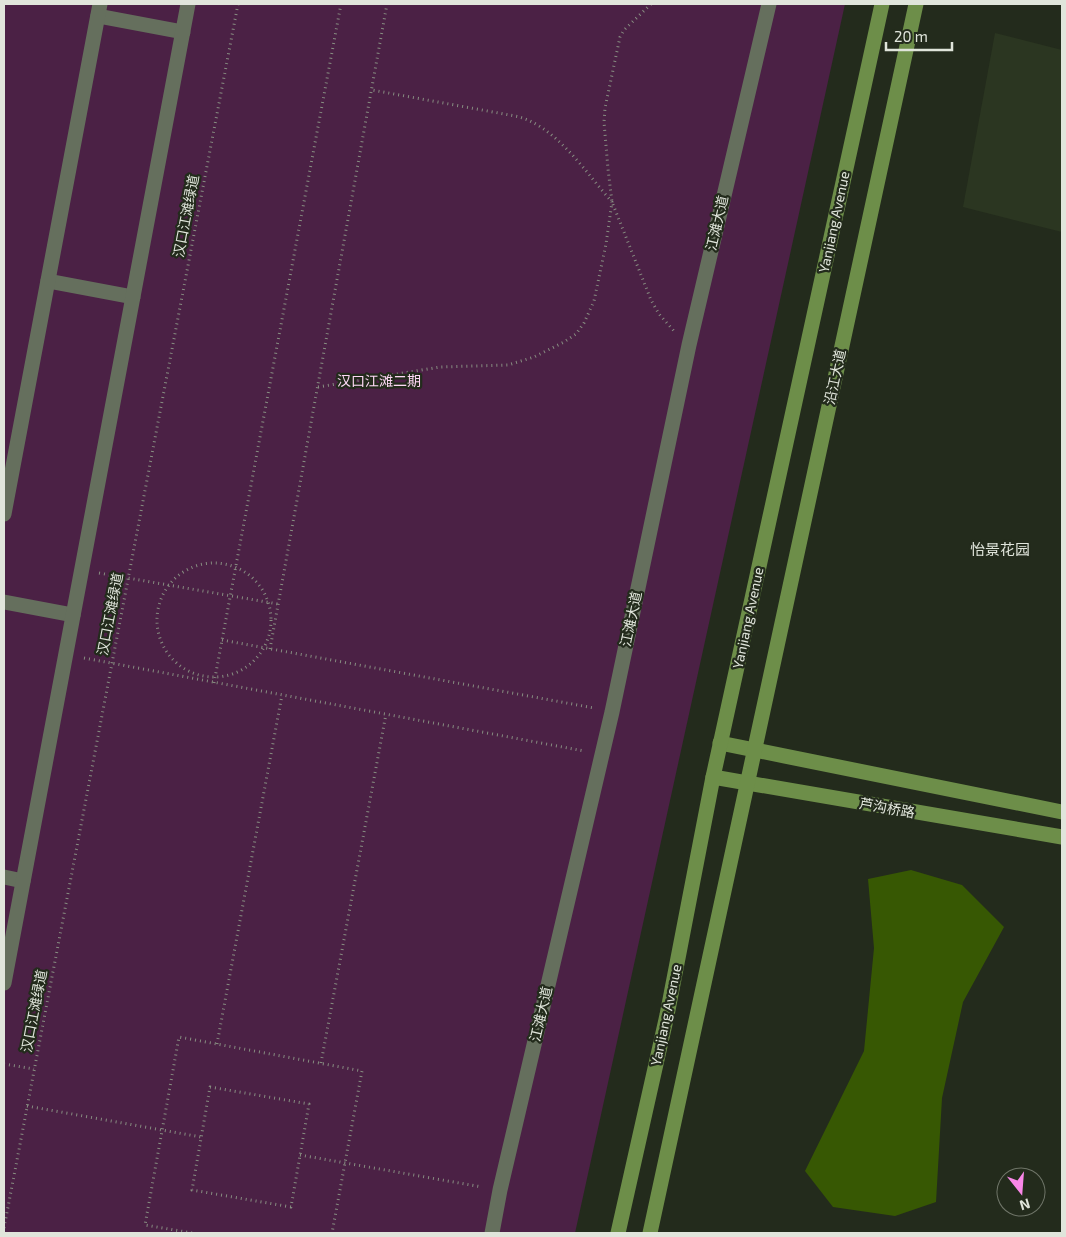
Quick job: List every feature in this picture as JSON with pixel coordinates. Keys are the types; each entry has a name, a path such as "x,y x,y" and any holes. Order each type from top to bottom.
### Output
{"main road":[{"name":"Yanjiang Avenue","path":"618,1233 667,1015 720,743 882,4"},
{"name":"沿江大道","path":"754,750 916,4"},
{"path":"720,743 1062,812"},
{"path":"650,1233 754,750"},
{"name":"芦沟桥路","path":"713,777 1062,837"}],"street":[{"path":"4,983 188,4"},
{"name":"江滩大道","path":"492,1233 500,1190 612,712 688,345 769,4"},
{"path":"4,514 99,10 183,32"},
{"path":"48,281 133,297"},
{"path":"4,602 73,615"},
{"path":"4,878 23,881"}],"path":[{"name":"汉口江滩绿道","path":"4,1228 238,4"},
{"path":"214,682 341,4"},
{"path":"270,649 388,4"},
{"path":"318,388 440,367 508,365 534,357 576,334 591,312 606,244 612,202 604,122 607,93 620,37 624,30 651,4"},
{"path":"372,90 520,117 533,121 558,140 612,202 651,300 659,314 688,345"},
{"path":"211,563 236,567 250,575 260,584 269,602 272,623 264,648 255,660 244,669 232,674 215,677 204,676 179,666 169,656 162,644 158,631 157,617 159,604 169,585 184,571 197,565 211,563"},
{"path":"82,570 278,604"},
{"path":"222,640 612,712"},
{"path":"66,655 601,754"},
{"path":"217,1044 282,695"},
{"path":"321,1063 386,714"},
{"path":"192,1233 145,1225 179,1037 362,1071 332,1233"},
{"path":"4,1064 34,1069"},
{"path":"210,1087 309,1104 300,1156 291,1207 192,1190 210,1087"},
{"path":"27,1106 201,1137"},
{"path":"300,1156 500,1190"}],"shaded area":[{"path":"995,33 1062,50 1062,232 963,207"}],"green space":[{"name":"汉口江滩二期","path":"4,4 845,4 575,1233 4,1233"}],"building":[{"path":"911,870 962,885 1004,927 963,1002 942,1098 936,1202 895,1216 833,1207 805,1171 864,1051 874,948 868,879"}],"district":[{"name":"怡景花园","path":"1000,550"}]}
